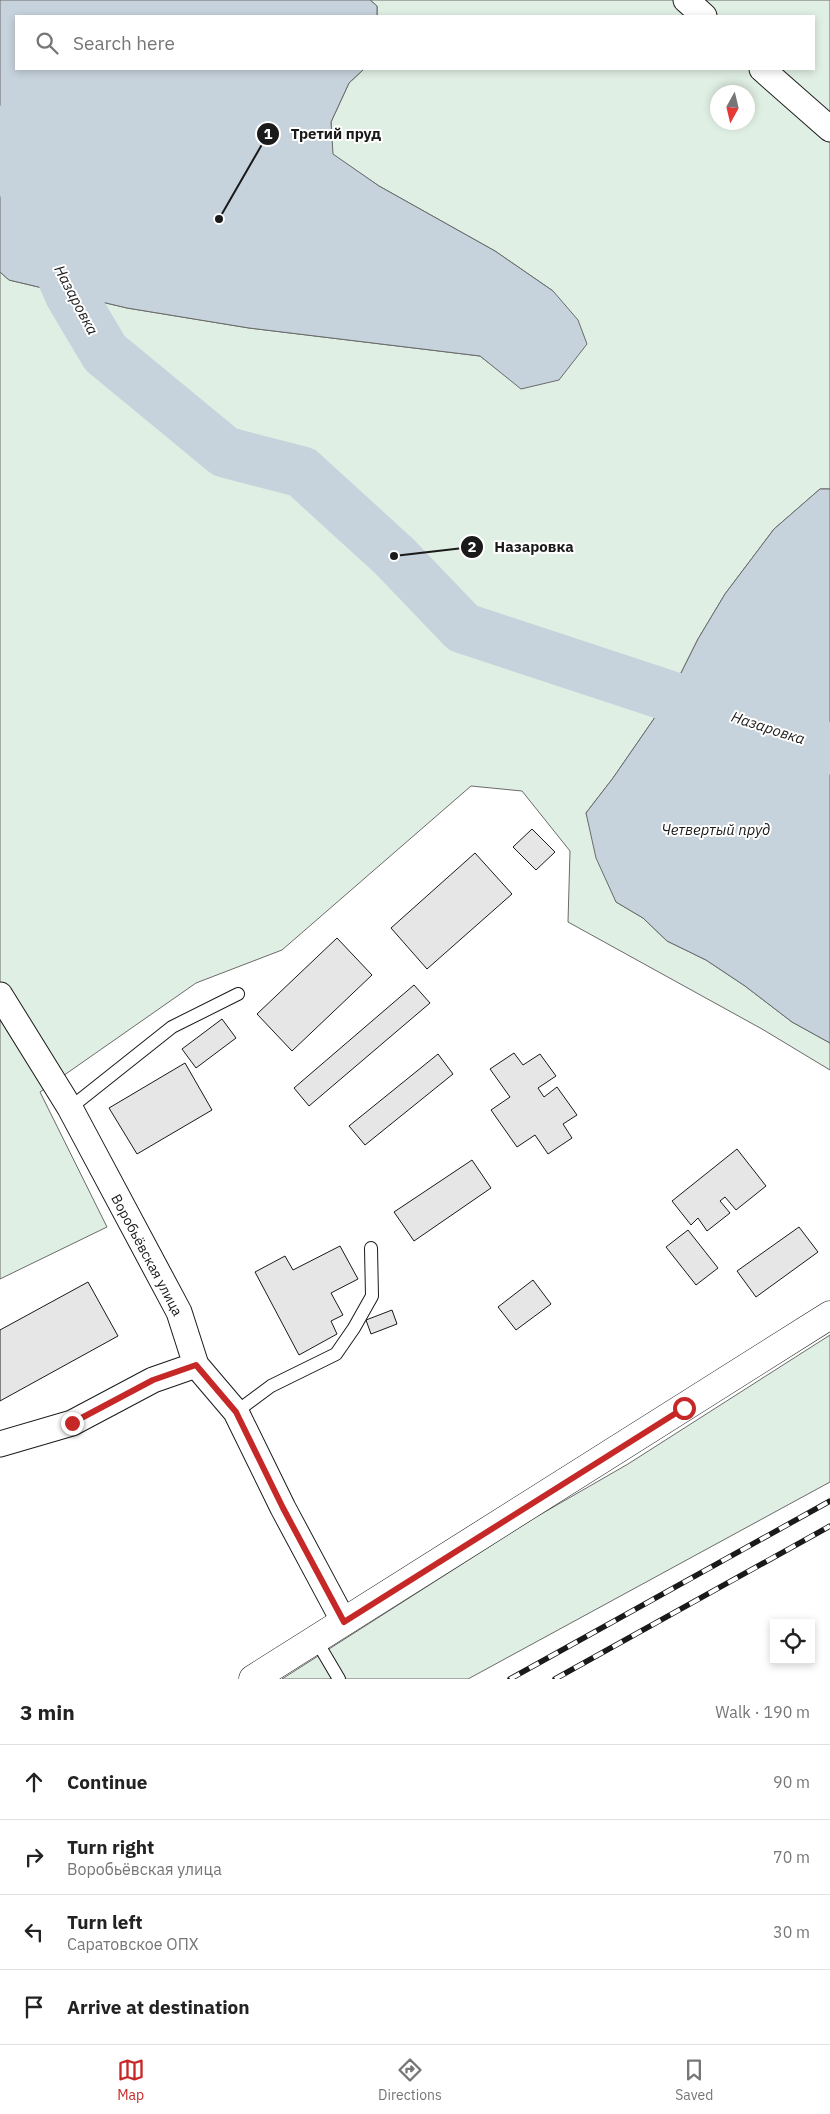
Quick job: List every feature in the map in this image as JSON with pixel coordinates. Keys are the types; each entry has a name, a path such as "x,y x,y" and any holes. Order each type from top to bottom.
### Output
{"street":[{"path":"686,0 703,15"},
{"path":"763,70 830,130"},
{"name":"Воробьёвская улица","path":"0,995 70,1108 179,1312 196,1365 236,1412 283,1508 344,1622"},
{"path":"253,1679 830,1315"},
{"path":"0,1444 72,1423 153,1380 196,1365"}],"lane":[{"path":"70,1108 172,1027 238,994"},
{"path":"236,1412 271,1386 336,1354 354,1328 372,1296 371,1248"},
{"path":"316,1640 339,1679"}],"green space":[{"path":"370,0 830,0 830,489 820,489 774,529 725,594 698,639 669,697 613,778 586,813 616,902 643,918 667,941 706,960 745,986 792,1022 830,1043 830,1070 762,1029 568,922 570,851 522,791 471,786 282,950 196,983 40,1092 107,1227 0,1279 0,272 9,280 127,308 249,328 480,356 521,388 553,291 495,251 379,186 332,154 331,122 349,83 363,70 815,70 815,15 377,15 377,6"},
{"path":"830,1335 830,1482 468,1679 282,1679 536,1517 628,1464"}],"water":[{"path":"0,0 370,0 377,6 377,15 15,15 15,70 363,70 349,83 331,122 333,154 379,186 495,251 553,291 578,320 587,344 559,380 521,389 480,356 249,328 127,308 9,280 0,272"},
{"name":"Четвертый пруд","path":"820,489 830,489 830,1043 792,1022 745,986 706,960 667,941 643,918 616,902 596,858 586,813 613,778 669,697 698,639 725,594 774,529"}],"building":[{"path":"532,829 555,852 536,870 513,847"},
{"path":"475,853 512,894 427,969 391,928"},
{"path":"337,938 372,975 292,1051 257,1014"},
{"path":"414,985 430,1003 309,1106 294,1088"},
{"path":"222,1019 236,1038 196,1068 182,1049"},
{"path":"514,1053 523,1065 540,1054 556,1076 538,1088 544,1097 557,1087 577,1115 563,1124 572,1138 548,1154 535,1135 517,1147 491,1110 510,1097 490,1069"},
{"path":"438,1054 453,1074 365,1145 349,1126"},
{"path":"185,1063 212,1110 137,1154 109,1108"},
{"path":"737,1149 766,1186 736,1210 725,1197 720,1201 730,1213 707,1231 698,1218 691,1225 672,1201"},
{"path":"472,1160 491,1188 414,1241 394,1212"},
{"path":"799,1227 818,1252 756,1297 737,1271"},
{"path":"688,1230 718,1268 696,1285 666,1247"},
{"path":"340,1246 358,1279 331,1293 343,1315 331,1321 337,1334 299,1355 255,1272 285,1256 293,1270"},
{"path":"533,1280 551,1304 516,1330 498,1307"},
{"path":"88,1282 118,1336 0,1401 0,1330"},
{"path":"392,1310 397,1324 371,1334 366,1320"}],"waterway":[{"name":"Назаровка","path":"0,131 70,294 105,353 225,452 302,472 394,556 463,628 830,749"}],"railway":[{"path":"510,1679 830,1501"},
{"path":"555,1679 830,1526"}],"place":[{"name":"Третий пруд","path":"219,219"},
{"name":"Назаровка","path":"394,556"}],"route":[{"path":"72,1423 153,1380 196,1365 236,1412 283,1508 344,1622 684,1408"}]}
